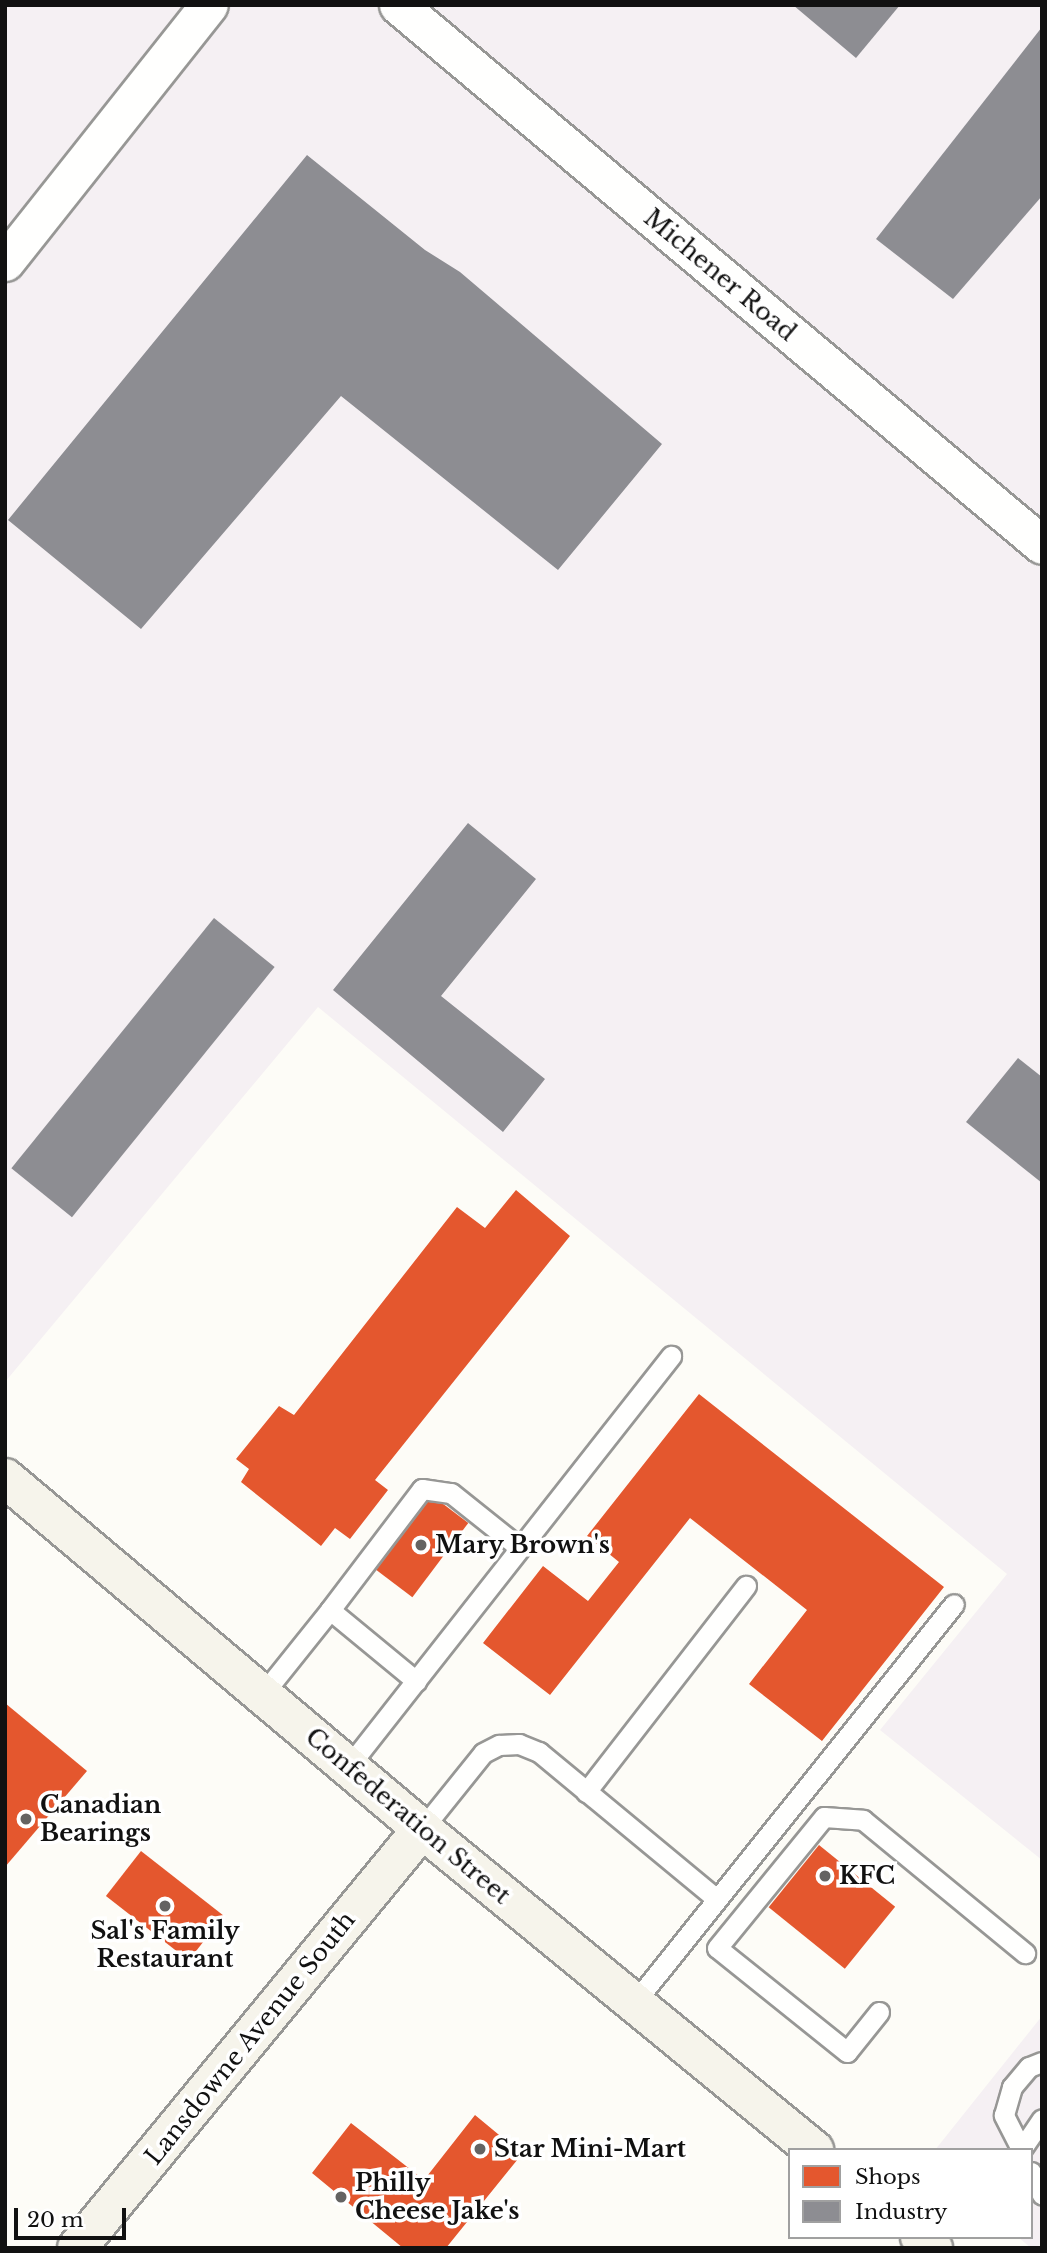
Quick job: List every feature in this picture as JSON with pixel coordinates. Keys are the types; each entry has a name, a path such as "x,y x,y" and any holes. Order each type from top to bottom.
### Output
{"main road":[{"name":"Confederation Street","path":"5,1478 422,1829 812,2148"},
{"name":"Lansdowne Avenue South","path":"78,2248 422,1829"}],"street":[{"path":"5,262 209,5"},
{"name":"Michener Road","path":"398,5 1042,545"}],"lane":[{"path":"348,1767 671,1356"},
{"path":"262,1695 422,1489 451,1493 520,1548"},
{"path":"586,1791 746,1586"},
{"path":"634,2003 954,1604"},
{"path":"330,1610 415,1681"},
{"path":"422,1829 483,1753 499,1745 519,1744 538,1752 717,1899"},
{"path":"879,2012 847,2052 717,1948 824,1817 863,1820 1025,1953"},
{"path":"1020,2148 1004,2115 1012,2087 1029,2067 1042,2062"},
{"path":"1021,2148 1042,2119"},
{"path":"1033,2176 1042,2195"}],"shaded area":[{"path":"5,5 1042,5 1042,1860 880,1730 1007,1574 318,1007 5,1382"},
{"path":"1042,2016 1042,2248 1031,2248 1020,2239 1033,2239 1033,2148 937,2148"}],"building: Shops":[{"path":"516,1190 570,1236 375,1480 388,1490 350,1539 335,1528 321,1546 241,1482 249,1469 236,1459 279,1406 294,1415 457,1207 485,1228"},
{"path":"699,1394 944,1587 822,1741 749,1684 807,1610 690,1518 550,1695 483,1643 543,1566 588,1601 619,1562 587,1536"},
{"name":"Mary Brown's","path":"430,1494 468,1523 412,1597 374,1568"},
{"name":"Canadian Bearings","path":"5,1703 87,1771 5,1867"},
{"name":"KFC","path":"819,1845 895,1907 845,1969 769,1907"},
{"name":"Sal's Family Restaurant","path":"141,1851 224,1916 189,1961 106,1896"},
{"path":"475,2115 522,2154 446,2248 403,2248 312,2173 351,2123 424,2180"}],"building: Industry":[{"path":"793,5 900,5 856,58"},
{"path":"1042,27 1042,196 953,299 876,239"},
{"path":"307,155 425,250 460,272 662,444 558,570 341,396 141,629 8,520"},
{"path":"468,823 536,879 441,996 545,1079 503,1132 333,990"},
{"path":"214,918 275,967 72,1217 11,1168"},
{"path":"1018,1058 1042,1077 1042,1183 966,1122"}],"place":[{"name":"Mary Brown's","path":"421,1545"},
{"name":"Canadian Bearings","path":"26,1819"},
{"name":"KFC","path":"825,1876"},
{"name":"Sal's Family Restaurant","path":"165,1906"},
{"name":"Star Mini-Mart","path":"480,2149"},
{"name":"Philly Cheese Jake's","path":"341,2197"}]}
